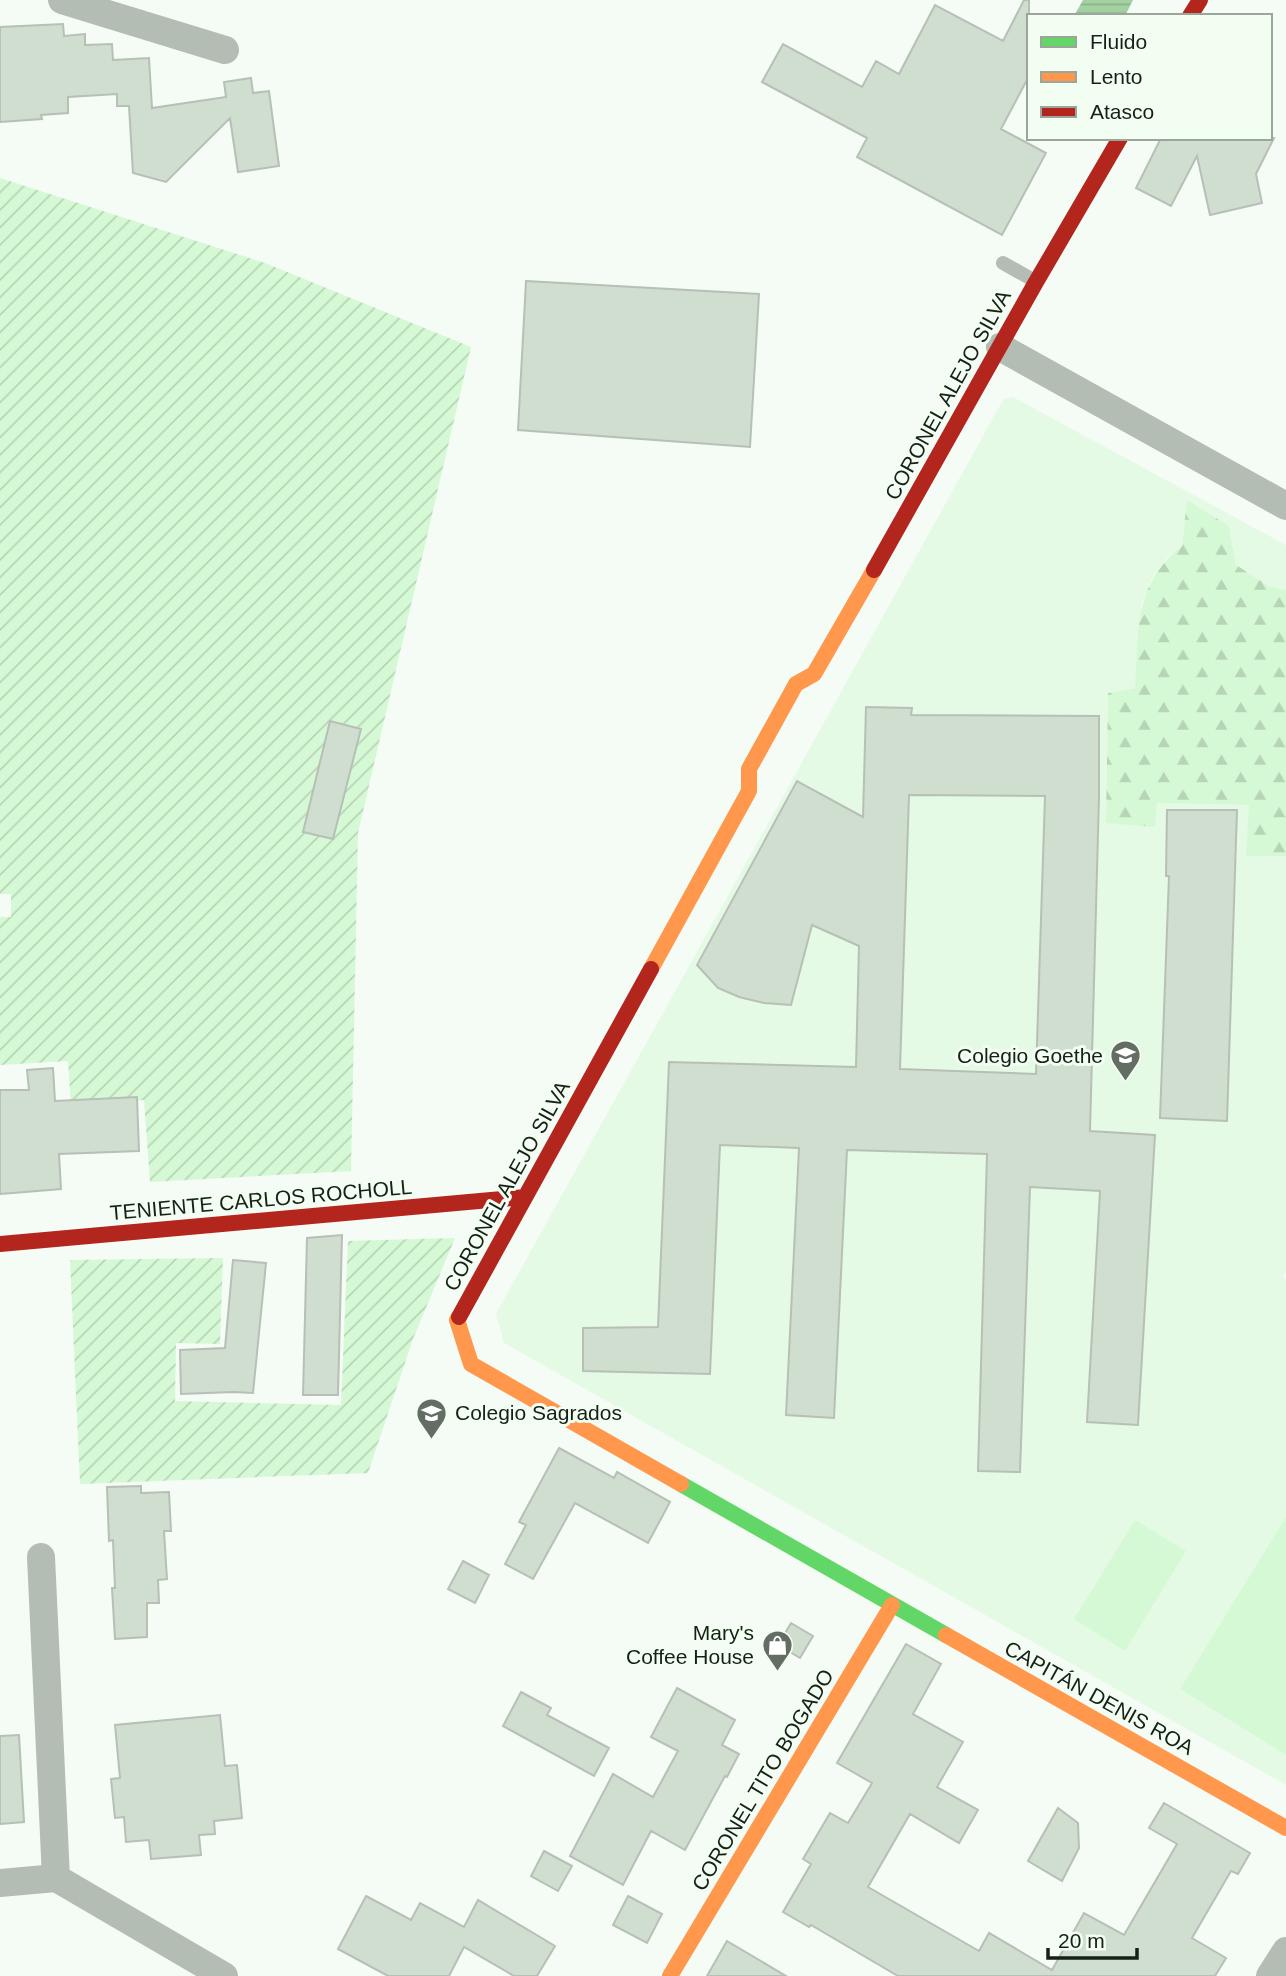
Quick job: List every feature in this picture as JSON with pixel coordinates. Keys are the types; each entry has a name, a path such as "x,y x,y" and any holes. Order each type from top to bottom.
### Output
{"main road":[{"name":"CORONEL ALEJO SILVA","path":"892,1605 471,1364 457,1320 750,791 749,769 755,757 796,684 814,674 1119,140"},
{"path":"814,674 815,696"},
{"path":"750,791 769,782"},
{"name":"TENIENTE CARLOS ROCHOLL","path":"0,1244 525,1197"},
{"name":"CAPITÁN DENIS ROA","path":"892,1605 1286,1828"},
{"name":"CORONEL TITO BOGADO","path":"670,1976 892,1605"}],"street":[{"path":"61,0 225,50"},
{"path":"1000,347 1286,506"},
{"path":"41,1558 56,1878"},
{"path":"0,1883 56,1878 224,1976"},
{"path":"1270,1976 1286,1951"}],"lane":[{"path":"1003,264 1036,282"}],"shaded area":[{"path":"1083,0 1133,0 1126,14 1075,14"},
{"name":"Colegio Goethe","path":"1013,397 1286,545 1286,590 1269,586 1236,565 1229,526 1187,500 1182,546 1167,558 1152,578 1142,603 1135,688 1108,693 1106,822 1155,826 1157,803 1250,805 1246,856 1286,856 1286,1272 1283,1277 1286,1279 1286,1785 504,1343 496,1314 1003,400","holes":["866,707 911,708 900,1069 990,1072 987,1153 847,1150 833,1418 786,1415 799,1148 720,1145 710,1374 583,1371 583,1328 658,1327 669,1062 856,1067","953,715 1099,716 1099,796 1036,1092 1045,796 952,795","1167,810 1237,811 1236,877 1166,876","1168,909 1234,911 1226,1121 1160,1118","1008,1126 1155,1136 1138,1425 1087,1421 1100,1191 1030,1187 1020,1472 978,1470 986,1187"]}],"green space":[{"path":"0,178 265,263 471,347 358,833 351,1171 150,1182 144,1100 71,1106 68,1061 0,1065 0,917 11,917 11,894 0,894","holes":["331,721 361,729 332,839 303,832"]},
{"path":"1187,500 1229,526 1236,565 1269,586 1286,590 1286,856 1246,856 1249,805 1157,803 1155,827 1106,823 1108,693 1135,688 1139,628 1146,593 1166,561 1182,546"},
{"path":"455,1238 413,1339 368,1473 80,1484 70,1260 223,1258 220,1344 176,1343 175,1401 341,1405 348,1241"},
{"path":"1286,1517 1286,1755 1180,1689"},
{"path":"1135,1520 1186,1551 1125,1651 1074,1619"}],"building":[{"path":"1024,0 1029,0 1027,80 1001,129 1046,153 1002,235 857,157 867,138 762,82 783,44 862,87 876,61 899,74 935,5 1003,41"},
{"path":"63,24 64,36 85,34 85,45 112,44 113,60 149,58 152,108 226,97 224,82 251,78 253,93 269,91 279,166 238,172 230,118 166,182 133,173 129,106 117,106 117,94 68,97 68,113 41,115 42,119 0,122 0,27"},
{"path":"1274,138 1256,174 1262,203 1210,215 1197,156 1171,206 1136,188 1160,140"},
{"path":"526,281 759,294 750,447 518,430"},
{"path":"866,707 912,708 911,715 1099,716 1090,1131 1155,1135 1138,1425 1087,1422 1100,1191 1030,1187 1020,1472 978,1471 987,1154 847,1150 834,1418 786,1415 799,1148 720,1145 710,1374 583,1371 583,1328 658,1327 669,1062 856,1067 859,946 812,925 791,1005 764,1003 739,997 718,988 697,965 797,781 863,817","holes":["909,795 1045,796 1036,1074 900,1069"]},
{"path":"330,721 361,729 333,839 303,832"},
{"path":"1167,810 1237,810 1227,1121 1160,1118 1169,876 1166,876"},
{"path":"53,1068 55,1101 137,1097 139,1151 59,1154 61,1189 0,1194 0,1090 29,1090 27,1070"},
{"path":"342,1235 338,1395 303,1395 307,1238"},
{"path":"233,1260 266,1263 253,1393 181,1394 180,1350 225,1348"},
{"path":"559,1448 614,1478 617,1472 670,1502 648,1543 575,1503 533,1579 505,1564 526,1525 519,1522"},
{"path":"141,1486 141,1493 169,1492 171,1531 164,1531 167,1579 158,1580 159,1603 147,1603 147,1637 115,1639 113,1540 109,1541 107,1487"},
{"path":"463,1561 489,1575 475,1603 448,1589"},
{"path":"791,1623 813,1636 800,1658 778,1645"},
{"path":"906,1644 941,1664 913,1714 963,1742 937,1787 978,1810 959,1843 910,1814 868,1887 979,1951 989,1933 1052,1970 1084,1913 1124,1935 1177,1844 1149,1828 1164,1803 1250,1853 1238,1874 1231,1871 1192,1938 1226,1958 1215,1976 898,1976 811,1925 809,1927 783,1912 811,1864 803,1859 830,1813 848,1823 872,1783 837,1763"},
{"path":"677,1688 735,1720 722,1745 739,1754 685,1850 651,1831 623,1885 570,1856 613,1774 653,1797 678,1751 651,1737"},
{"path":"521,1692 551,1708 547,1715 609,1748 594,1776 503,1726"},
{"path":"220,1715 225,1766 237,1765 242,1818 214,1821 215,1834 199,1835 201,1855 151,1859 149,1840 126,1842 124,1817 115,1818 111,1779 120,1778 115,1725"},
{"path":"19,1735 24,1822 0,1824 0,1736"},
{"path":"1058,1808 1078,1823 1079,1848 1062,1881 1028,1861"},
{"path":"544,1851 572,1866 558,1891 531,1876"},
{"path":"366,1896 411,1920 420,1903 464,1927 478,1900 555,1946 537,1976 514,1976 464,1947 449,1976 388,1976 338,1949"},
{"path":"628,1896 662,1914 647,1943 613,1925"},
{"path":"727,1941 786,1976 707,1976"}],"traffic: fast":[{"path":"681,1484 946,1635"}],"traffic: slow":[{"path":"651,969 749,791 749,769 796,684 814,674 874,570"},
{"path":"459,1317 457,1320 471,1364 681,1484"},
{"path":"670,1976 892,1605"},
{"path":"946,1635 1286,1828"}],"traffic: jam":[{"path":"1191,14 1200,0"},
{"path":"874,570 1119,140"},
{"path":"459,1317 651,969"},
{"path":"0,1244 525,1197"}],"place":[{"name":"Colegio Goethe","path":"1126,1083"},
{"name":"Colegio Sagrados","path":"432,1440"},
{"name":"Mary's Coffee House","path":"777,1672"}]}
